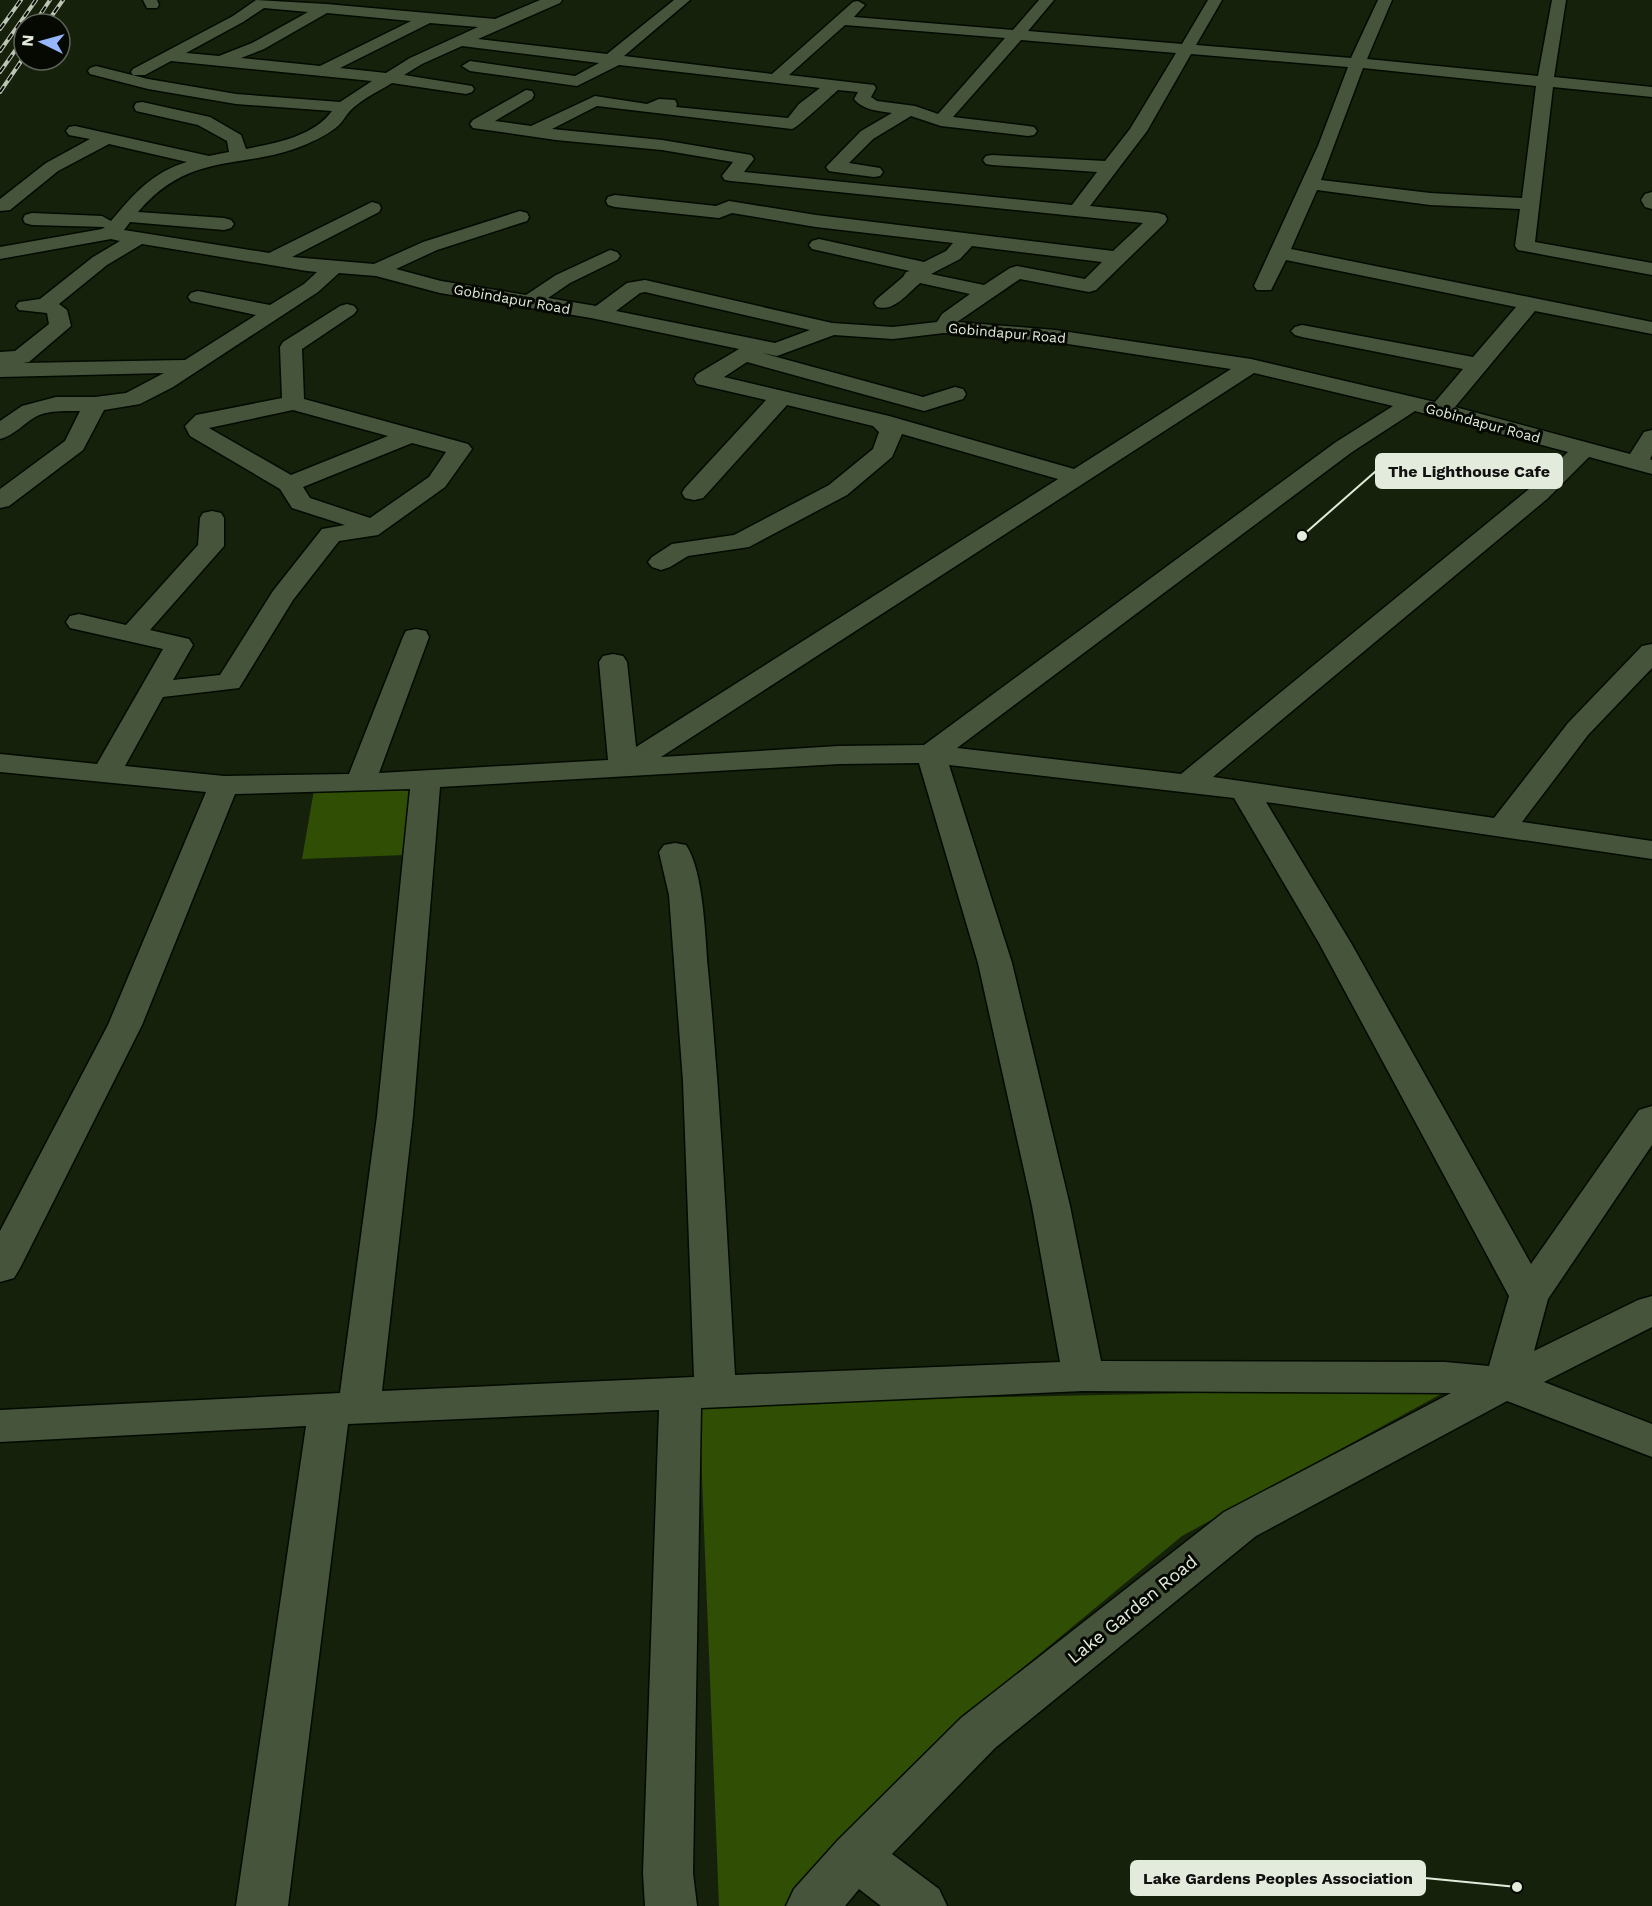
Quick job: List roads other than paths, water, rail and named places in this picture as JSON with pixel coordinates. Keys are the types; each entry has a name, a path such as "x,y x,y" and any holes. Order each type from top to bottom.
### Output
{"street":[{"path":"0,253 26,250 117,224 150,187 174,172 311,136 328,126 340,115 344,107 359,96 416,61 539,4 555,0"},
{"path":"470,66 577,81 613,60 683,0"},
{"path":"776,79 863,0"},
{"path":"941,121 1047,0"},
{"path":"1078,209 1138,131 1215,0"},
{"path":"1264,286 1328,146 1357,63 1384,0"},
{"path":"1559,0 1545,82 1525,246 1652,269"},
{"path":"139,72 238,20 261,3 497,24"},
{"path":"221,61 258,46 326,8"},
{"path":"322,72 348,57 395,37 427,18"},
{"path":"841,20 1357,63 1652,92"},
{"path":"458,41 613,60 698,76 753,76 868,88 862,99 873,105 909,111 941,121 1029,131"},
{"path":"169,56 388,78 466,89"},
{"path":"96,71 193,92 237,111"},
{"path":"739,89 753,76"},
{"path":"535,131 595,101 690,114 792,124 805,108 834,85"},
{"path":"237,111 261,88 359,96"},
{"path":"193,92 149,109 191,118 210,125 235,139 238,155"},
{"path":"526,94 479,124 662,145 745,159 731,176 1078,209 1158,219 1089,286 1017,272 949,318 944,327"},
{"path":"650,109 659,104 674,104 683,98"},
{"path":"210,125 237,111 266,102 344,107"},
{"path":"909,111 867,135 835,167 929,179"},
{"path":"666,126 690,114"},
{"path":"75,131 147,133 191,118"},
{"path":"590,138 607,125"},
{"path":"3,206 19,190 52,166 113,133 210,161"},
{"path":"966,198 992,173 1110,167"},
{"path":"150,168 174,172"},
{"path":"746,210 777,180"},
{"path":"1311,184 1430,199 1529,204"},
{"path":"1652,198 1650,200 1652,203"},
{"path":"615,201 719,212 729,207 831,217 1119,258"},
{"path":"272,259 372,208"},
{"path":"377,270 430,246 520,217"},
{"path":"32,219 117,224 224,224"},
{"name":"Gobindapur Road","path":"117,224 138,238 272,259 377,270 440,287 598,314 751,351 777,350 832,330 893,333 944,327 1054,336 1251,366 1426,407 1644,465"},
{"path":"0,358 21,357 60,326 57,310 36,305 138,238"},
{"path":"884,303 920,272 953,255 967,238"},
{"path":"819,245 987,292"},
{"path":"1280,253 1652,328"},
{"path":"530,302 563,279 610,256"},
{"path":"0,432 30,411 56,404 95,404 132,399 191,366 311,288 334,267"},
{"path":"598,314 634,286 645,286 832,330"},
{"path":"198,297 274,312"},
{"path":"931,754 1344,447 1426,407 1479,365 1529,305"},
{"path":"293,403 291,347 347,310"},
{"path":"1302,331 1479,365"},
{"path":"955,394 924,404 751,351 705,379 881,421 1077,477"},
{"path":"0,370 191,366"},
{"path":"623,768 1251,366"},
{"path":"694,493 782,398"},
{"path":"154,690 229,682 282,597 331,534 369,530 437,482 460,448 293,403 204,420 196,426 198,431 289,484 300,503 358,521 369,530"},
{"path":"0,501 75,445 95,404"},
{"path":"661,562 681,549 740,542 838,490 884,452 891,431 881,421"},
{"path":"289,484 409,436"},
{"path":"1644,465 1652,437"},
{"path":"1188,783 1538,494 1582,450"},
{"path":"132,634 211,546 212,518"},
{"path":"79,622 179,645 106,772"},
{"path":"360,783 416,637"},
{"path":"1502,828 1578,729 1652,652"},
{"path":"613,662 623,768"},
{"path":"931,754 995,963 1051,1206 1083,1376"},
{"path":"0,763 224,785 360,783 839,755 931,754 1244,790 1652,850"},
{"path":"262,1906 344,1408 395,1116 426,779"},
{"path":"0,1268 125,1025 224,785"},
{"path":"1244,790 1335,942 1529,1296"},
{"path":"671,1906 668,1873 697,1394 701,1081 685,895 675,852"},
{"path":"1505,1383 1529,1296 1652,1118"},
{"name":"Lake Garden Road","path":"812,1906 856,1856 978,1732 1240,1524 1505,1383 1652,1310"},
{"path":"0,1426 344,1408 1083,1376 1445,1377 1505,1383 1652,1441"},
{"path":"856,1856 921,1906"}],"railway":[{"path":"0,29 21,0"},
{"path":"0,51 36,0"},
{"path":"42,12 50,0"},
{"path":"54,12 63,0"},
{"path":"0,72 12,55"},
{"path":"0,92 14,72"}],"place":[{"name":"The Lighthouse Cafe","path":"1302,536"},
{"name":"Lake Gardens Peoples Association","path":"1517,1887"}]}
